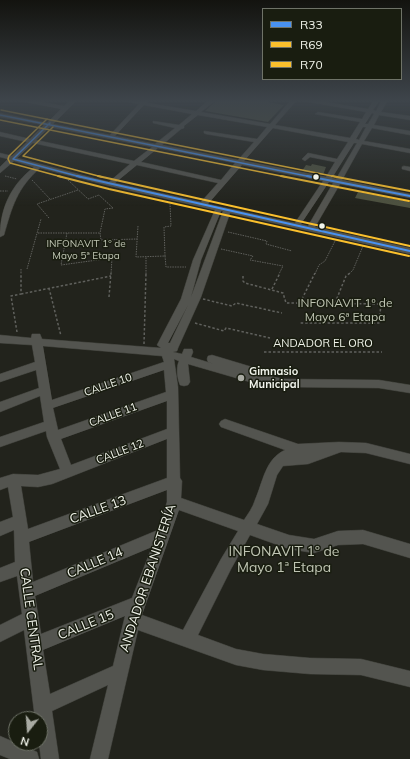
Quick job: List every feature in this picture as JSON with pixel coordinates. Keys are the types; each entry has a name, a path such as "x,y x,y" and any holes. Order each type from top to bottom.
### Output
{"street":[{"path":"6,135 222,182"},
{"path":"2,173 13,159 38,135"},
{"path":"109,135 410,196"},
{"path":"110,184 171,135"},
{"path":"225,135 257,141"},
{"path":"203,205 262,135"},
{"path":"325,135 410,151"},
{"path":"297,225 328,179 354,135"},
{"path":"311,228 365,135"},
{"path":"1,155 110,184 410,250"},
{"path":"305,159 308,155 339,161"},
{"path":"0,235 14,192 25,177 39,166"},
{"path":"167,351 186,299 195,267 223,209"},
{"name":"ANDADOR EBANISTERÍA","path":"99,759 132,620 174,502 175,481 172,394 167,351 196,297 220,230 223,209"},
{"path":"0,332 37,339 167,351"},
{"path":"0,339 61,338 119,346 144,344 186,355 250,378 285,383 379,384 410,389"},
{"path":"37,339 46,406 52,431 67,472"},
{"name":"CALLE 10","path":"46,406 167,351"},
{"path":"184,382 182,371 186,355"},
{"path":"0,378 41,364"},
{"path":"0,407 44,390"},
{"name":"CALLE 11","path":"0,442 52,431 172,394"},
{"path":"224,424 298,449"},
{"name":"CALLE 12","path":"6,482 38,481 67,472 173,432"},
{"path":"279,461 301,461 320,456 339,447"},
{"path":"187,640 246,527 261,504 271,472 279,461 288,453 298,449 339,447 366,448 410,459"},
{"name":"CALLE 13","path":"21,538 175,481"},
{"name":"CALLE CENTRAL","path":"6,482 20,520 26,592 50,759"},
{"path":"174,502 289,542 314,546 338,538 363,537 410,551"},
{"path":"0,529 20,520"},
{"name":"CALLE 14","path":"26,592 163,535"},
{"path":"0,575 23,567"},
{"name":"CALLE 15","path":"34,645 137,604"},
{"path":"0,634 30,618"},
{"path":"132,620 236,657 263,662 310,666 361,667 410,679"},
{"path":"43,706 120,671"},
{"path":"0,745 30,759"}],"path":[{"path":"2,173 25,177 50,199"},
{"path":"49,218 38,204 78,190 88,199 99,195 113,208 105,209 100,233 102,240 137,239"},
{"path":"170,197 171,226 164,227 166,267 195,267"},
{"path":"27,269 41,220"},
{"path":"138,226 136,257 165,256"},
{"path":"220,230 267,240 266,244 292,251"},
{"path":"38,233 100,233"},
{"path":"67,233 61,265 112,258 109,297"},
{"path":"300,303 319,266 325,261 339,234"},
{"path":"335,303 346,276 353,270 365,241"},
{"path":"213,247 253,256 250,260 283,266 271,290"},
{"path":"144,344 146,257"},
{"path":"20,294 22,269"},
{"path":"17,334 11,296 111,276"},
{"path":"243,276 243,281 245,283 283,293 286,303 381,304 379,323 300,323"},
{"path":"49,288 61,338"},
{"path":"196,297 232,306 236,303 282,314"},
{"path":"185,320 224,331 226,328 270,338"},
{"name":"ANDADOR EL ORO","path":"264,352 382,352"}],"building":[{"path":"312,164 326,167 323,175 302,171 306,165 311,166"},
{"path":"358,192 410,202 410,208 355,198"}],"transit line":[{"name":"R69","path":"30,135 9,156 8,159 10,163 109,189 409,256"},
{"name":"R33","path":"37,135 13,159 110,184 410,251"},
{"name":"R70","path":"44,135 23,156 111,179 410,246"},
{"name":"R69","path":"78,135 409,201"},
{"name":"R33","path":"103,135 410,196"},
{"name":"R70","path":"129,135 410,191"}],"place":[{"name":"Gimnasio Municipal","path":"241,378"}],"district":[{"name":"INFONAVIT 1º de Mayo 5ª Etapa","path":"86,250"},
{"name":"INFONAVIT 1º de Mayo 6ª Etapa","path":"345,310"},
{"name":"INFONAVIT 1º de Mayo 1ª Etapa","path":"284,560"}]}
